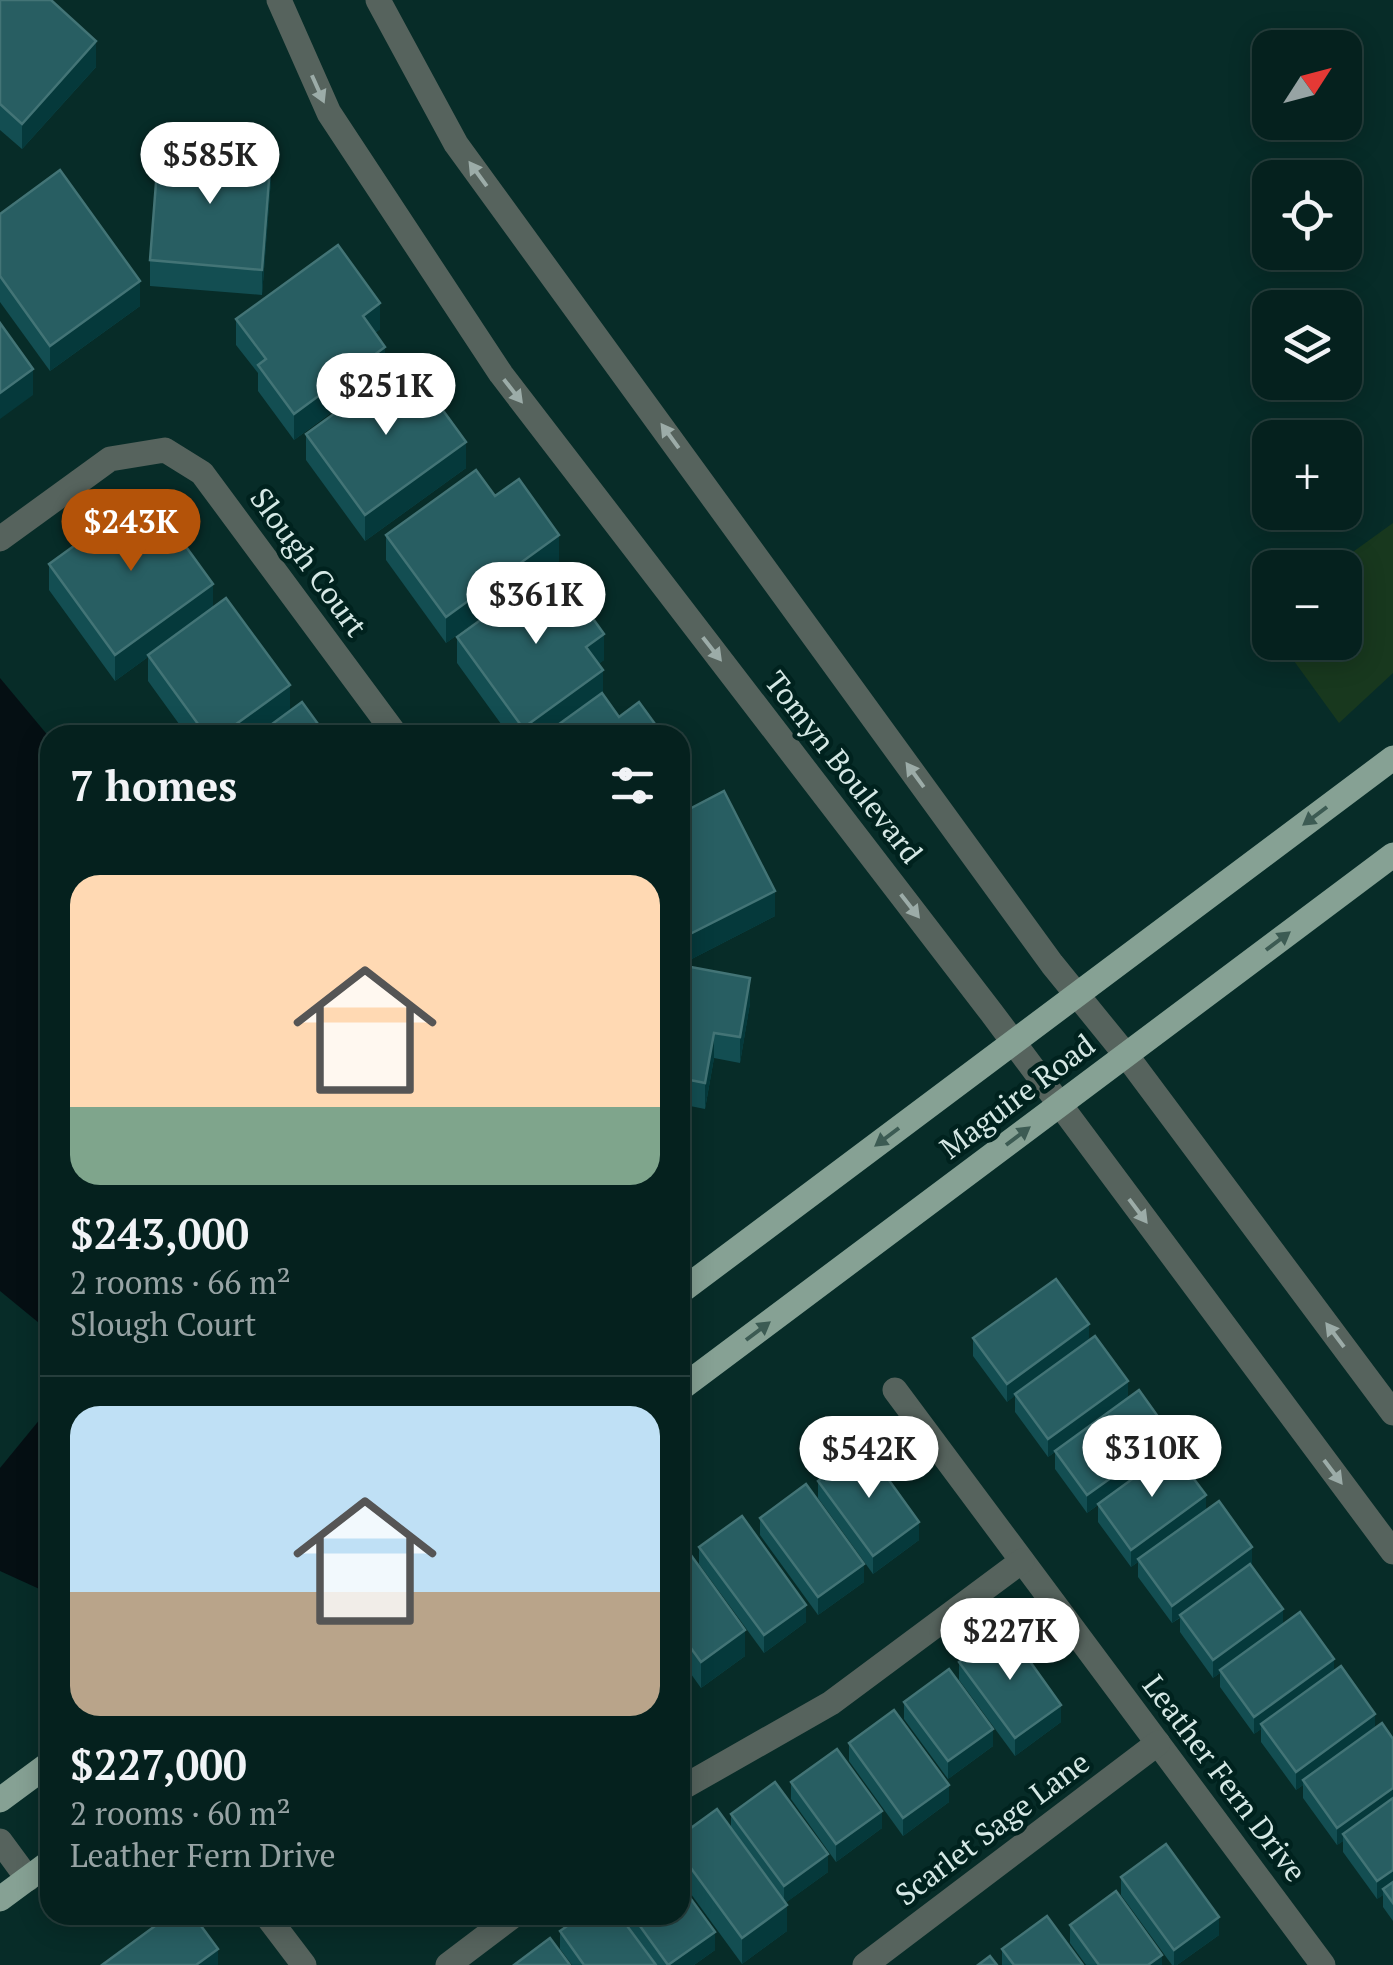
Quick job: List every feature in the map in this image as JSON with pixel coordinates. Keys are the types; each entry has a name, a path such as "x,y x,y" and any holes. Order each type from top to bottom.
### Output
{"main road":[{"name":"Maguire Road","path":"690,1284 1393,758"},
{"name":"Maguire Road","path":"690,1381 1393,855"},
{"path":"0,1800 40,1770"},
{"path":"0,1900 40,1870"}],"street":[{"name":"Tomyn Boulevard","path":"279,0 328,113 500,374 1013,1042 1393,1552"},
{"name":"Tomyn Boulevard","path":"378,0 456,144 1076,995 1126,1055 1393,1413"},
{"name":"Slough Court","path":"0,539 110,459 166,450 202,473 389,725"},
{"name":"Leather Fern Drive","path":"895,1390 1314,1962"},
{"path":"690,1783 831,1703 1022,1560"},
{"name":"Scarlet Sage Lane","path":"865,1965 1158,1744"},
{"path":"0,1841 28,1879"},
{"path":"274,1925 304,1965"},
{"path":"448,1965 501,1925"}],"green space":[{"path":"1393,523 1393,673 1339,723 1293,660 1362,660 1362,550 1356,550"}],"shaded area":[{"path":"0,678 40,726 40,1324 0,1291"},
{"path":"40,1419 40,1589 0,1571 0,1468"}],"building":[{"path":"0,0 51,0 96,41 22,124 0,104"},
{"path":"159,144 271,154 262,270 150,260"},
{"path":"60,170 140,281 50,346 0,276 0,214"},
{"path":"338,245 380,303 363,316 385,347 294,414 258,365 266,359 236,319"},
{"path":"0,323 33,369 0,393"},
{"path":"407,361 466,442 365,515 306,434"},
{"path":"476,470 495,496 519,479 559,535 446,617 386,535"},
{"path":"147,493 213,584 115,655 49,564"},
{"path":"555,566 604,634 586,647 603,670 527,725 521,725 457,637"},
{"path":"226,598 290,685 235,725 199,725 148,655"},
{"path":"602,693 619,717 639,702 656,725 558,725"},
{"path":"302,702 319,725 271,725"},
{"path":"724,791 775,891 690,934 690,809"},
{"path":"690,967 750,978 740,1037 714,1033 705,1083 690,1080"},
{"path":"1056,1279 1089,1324 1007,1384 973,1338"},
{"path":"1095,1336 1128,1381 1048,1439 1015,1394"},
{"path":"1139,1390 1171,1435 1087,1495 1055,1451"},
{"path":"865,1447 919,1522 873,1556 818,1481"},
{"path":"1172,1450 1206,1495 1131,1550 1098,1504"},
{"path":"806,1484 864,1564 818,1597 760,1518"},
{"path":"1219,1501 1252,1547 1172,1606 1138,1559"},
{"path":"742,1516 806,1605 764,1635 699,1547"},
{"path":"690,1554 745,1630 701,1662 690,1647"},
{"path":"1250,1564 1283,1609 1213,1660 1180,1615"},
{"path":"1300,1612 1334,1659 1254,1717 1220,1670"},
{"path":"1006,1628 1061,1705 1015,1738 959,1662"},
{"path":"1341,1666 1375,1714 1296,1772 1261,1724"},
{"path":"949,1669 993,1729 948,1761 904,1702"},
{"path":"894,1710 949,1785 903,1818 849,1743"},
{"path":"1382,1723 1393,1739 1393,1788 1337,1828 1303,1780"},
{"path":"837,1749 882,1811 836,1844 791,1782"},
{"path":"775,1782 828,1854 784,1886 731,1814"},
{"path":"1393,1798 1393,1870 1377,1881 1343,1834"},
{"path":"717,1809 787,1905 742,1938 690,1867 690,1829"},
{"path":"1166,1844 1219,1917 1174,1950 1121,1877"},
{"path":"1393,1882 1393,1903 1383,1889"},
{"path":"1116,1891 1162,1955 1148,1965 1099,1965 1070,1925"},
{"path":"690,1898 715,1932 668,1965 639,1925 690,1925"},
{"path":"1047,1916 1083,1965 1014,1965 1002,1949"},
{"path":"156,1925 200,1925 218,1949 196,1965 102,1965"},
{"path":"569,1925 626,1925 656,1965 584,1965 560,1931"},
{"path":"550,1938 570,1965 514,1965"},
{"path":"990,1956 997,1965 978,1965"}]}
